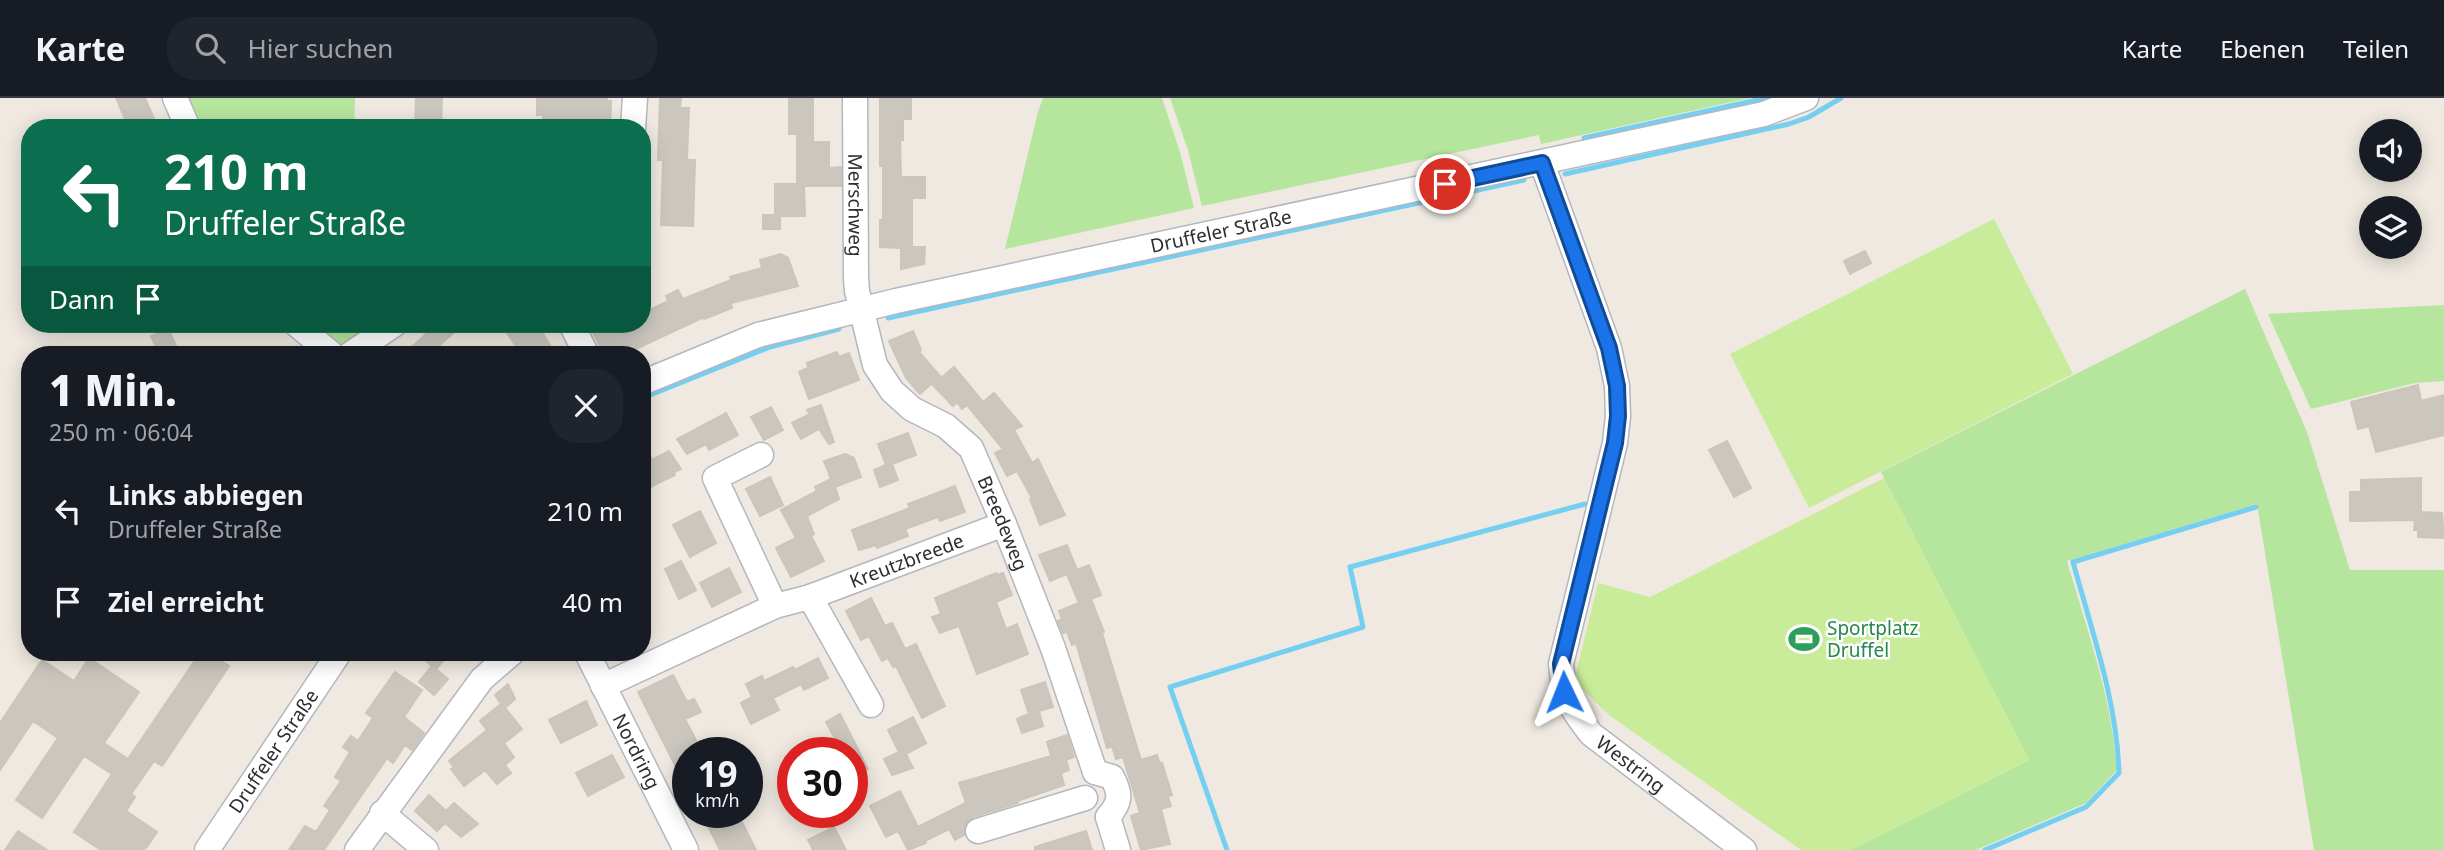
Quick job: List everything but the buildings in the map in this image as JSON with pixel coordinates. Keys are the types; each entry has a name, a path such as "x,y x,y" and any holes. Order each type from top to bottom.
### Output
{"street":[{"path":"175,98 184,119"},
{"path":"634,119 635,98"},
{"name":"Merschweg","path":"855,98 856,278 862,310"},
{"name":"Druffeler Straße","path":"651,379 758,335 937,291 1204,237 1764,114 1806,98"},
{"name":"Westring","path":"1542,163 1609,348 1617,386 1615,443 1561,664 1564,692 1574,713 1591,734 1744,850"},
{"name":"Breedeweg","path":"862,310 875,365 892,391 912,409 947,426 971,448 1053,648 1095,772"},
{"path":"307,333 322,346"},
{"path":"362,346 382,333"},
{"path":"761,455 715,478 775,607"},
{"name":"Kreutzbreede","path":"603,686 775,607 810,597 1004,524"},
{"path":"810,597 871,705"},
{"name":"Druffeler Straße","path":"207,850 335,661"},
{"path":"357,850 482,679 503,661"},
{"name":"Nordring","path":"591,661 687,850"},
{"path":"1095,772 1112,777 1119,791 1119,804 1108,817 1094,812 1085,798 1086,782 1095,772"},
{"path":"978,831 1085,798"},
{"path":"382,813 426,850"},
{"path":"1108,817 1118,850"}],"green space":[{"path":"186,98 355,98 354,119 192,119"},
{"path":"1043,98 1162,98 1180,152 1194,208 1005,249"},
{"path":"1170,98 1750,98 1541,144 1539,135 1202,206 1188,150"},
{"path":"1994,219 2073,374 1809,508 1730,354"},
{"path":"2245,289 2307,432 2350,570 2444,570 2444,850 2314,850 2257,504 2067,561 2104,690 2117,770 2086,803 1976,850 1851,850 2029,760 1881,472"},
{"path":"2444,305 2444,381 2415,383 2311,409 2268,314"},
{"path":"325,333 371,333 351,346 338,345"},
{"name":"Sportplatz Druffel","path":"1884,478 2029,760 1851,850 1801,850 1609,715 1574,681 1598,583 1650,597"}],"waterway":[{"path":"1584,138 1766,98"},
{"path":"1565,174 1789,124 1809,117 1841,98"},
{"path":"888,318 1524,180"},
{"path":"651,395 770,347 839,329"},
{"path":"1227,850 1170,687 1363,627 1350,567 1585,504"},
{"path":"1985,850 2086,807 2119,773 2109,693 2073,562 2256,507"}],"place":[{"name":"Sportplatz Druffel","path":"1804,639"}],"route":[{"path":"1445,184 1542,163 1609,348 1617,386 1615,443 1561,664 1564,692"}]}
